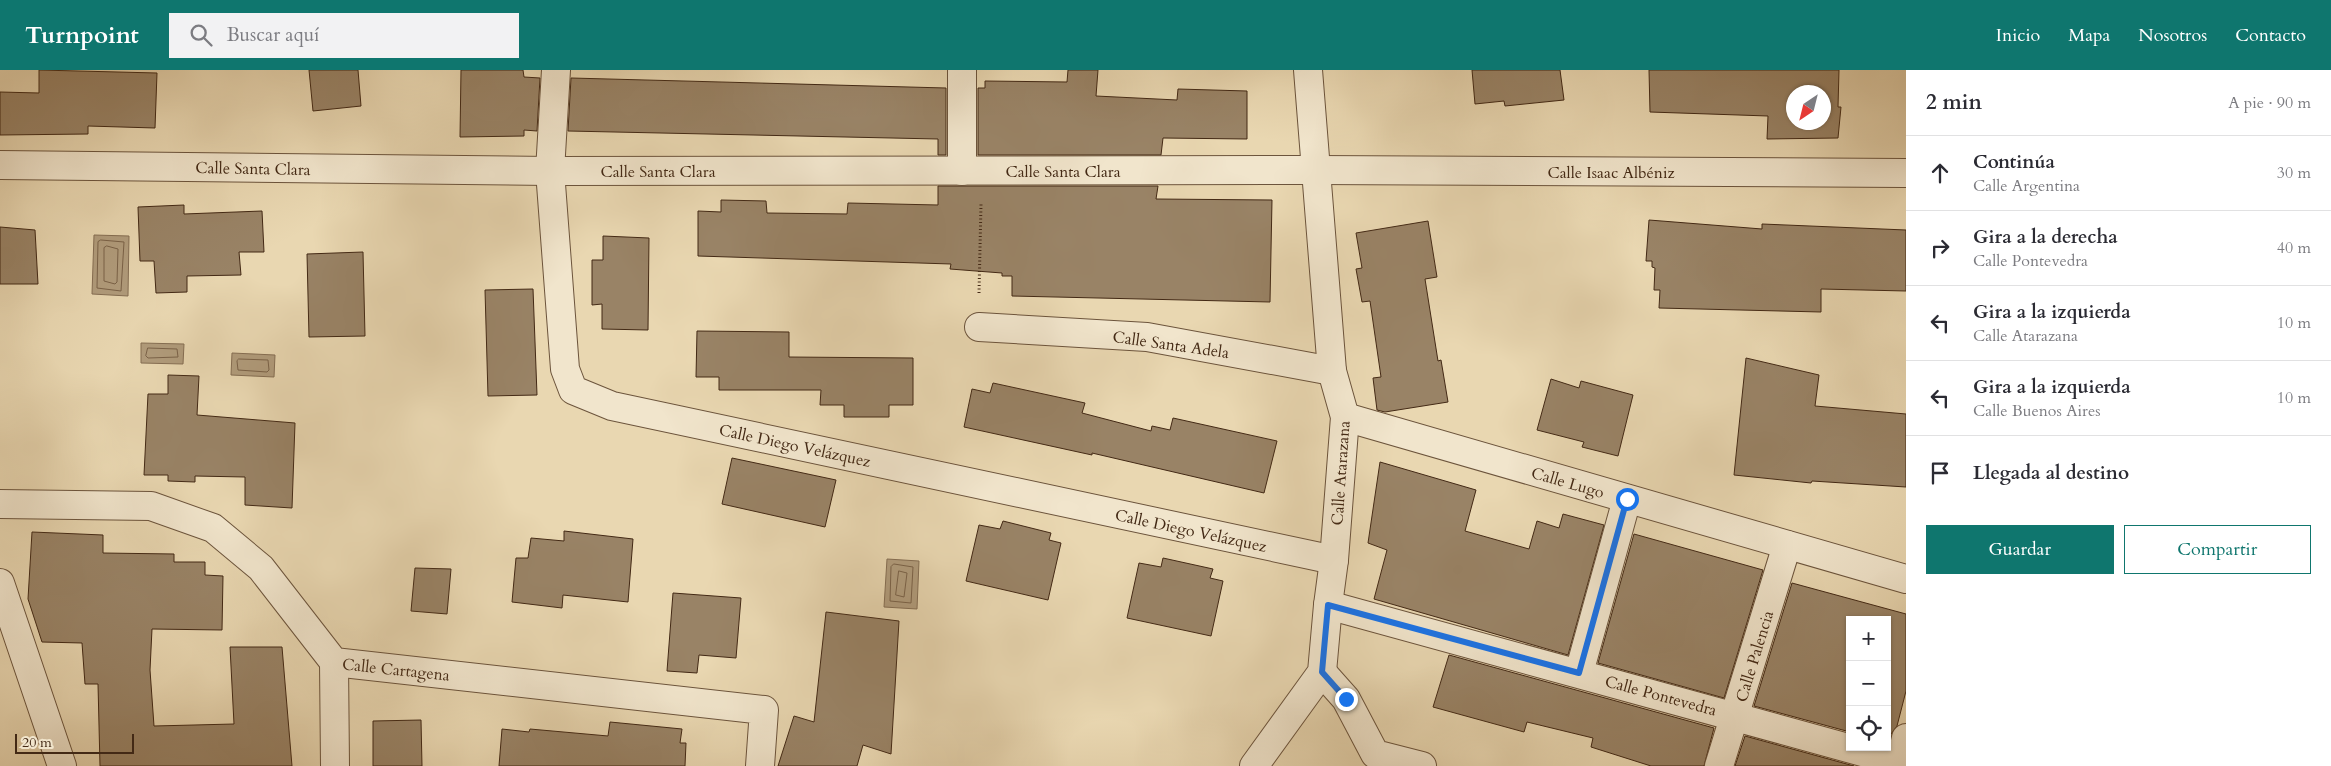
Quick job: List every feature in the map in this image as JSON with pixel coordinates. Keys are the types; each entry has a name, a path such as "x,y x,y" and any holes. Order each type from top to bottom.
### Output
{"street":[{"name":"Calle Diego Velázquez","path":"556,70 550,170 565,369 572,390 612,406 1334,560"},
{"path":"962,70 972,171"},
{"name":"Calle Atarazana","path":"1308,70 1332,371 1345,417 1334,560 1322,672"},
{"name":"Calle Santa Clara","path":"0,165 550,170 1316,170"},
{"name":"Calle Isaac Albéniz","path":"1316,170 1906,173"},
{"name":"Calle Santa Adela","path":"979,327 1147,337 1332,371"},
{"name":"Calle Lugo","path":"1345,417 1906,579"},
{"path":"1579,673 1627,499"},
{"name":"Calle Cartagena","path":"0,504 151,506 213,528 261,568 334,662 764,710 760,766"},
{"name":"Calle Palencia","path":"1720,766 1787,545"},
{"path":"0,583 62,766"},
{"name":"Calle Pontevedra","path":"1328,605 1735,716 1903,758"},
{"path":"334,662 335,766"},
{"path":"1254,766 1322,672 1346,699 1378,760 1422,766"}],"path":[{"path":"972,171 979,327"}],"water":[{"path":"94,235 129,236 128,296 92,294"},
{"path":"141,343 184,344 183,364 141,363"},
{"path":"232,353 275,355 274,377 231,375"},
{"path":"887,559 919,561 917,609 884,607"}],"building":[{"path":"39,70 157,73 155,128 88,126 88,134 0,135 0,92 39,93"},
{"path":"309,70 358,70 361,106 313,111"},
{"path":"461,70 523,70 524,77 540,78 537,131 524,130 524,136 460,137"},
{"path":"1068,70 1098,70 1096,96 1177,100 1178,89 1247,91 1247,139 1163,138 1161,155 978,155 978,88 985,88 985,81 1067,82"},
{"path":"1472,70 1560,70 1564,100 1505,106 1504,101 1475,104"},
{"path":"1649,70 1839,70 1838,107 1841,107 1838,138 1767,139 1768,116 1650,112"},
{"path":"571,78 946,88 946,155 938,155 938,139 568,131"},
{"path":"938,186 1158,186 1156,199 1272,200 1270,302 1012,296 1012,276 1002,276 1002,273 950,269 951,264 698,256 698,211 721,212 721,200 766,201 767,213 847,214 848,203 938,205"},
{"path":"184,205 184,214 262,211 264,252 239,252 241,275 187,276 187,292 156,293 154,261 140,261 138,207"},
{"path":"1649,220 1762,229 1762,224 1906,230 1906,291 1821,289 1821,312 1659,308 1660,290 1654,290 1655,268 1652,267 1652,261 1646,261"},
{"path":"1428,221 1437,277 1425,279 1438,361 1441,360 1448,402 1385,412 1377,410 1373,378 1381,377 1370,301 1362,302 1356,269 1362,268 1356,233"},
{"path":"0,227 35,230 38,284 0,284"},
{"path":"603,236 649,238 648,330 602,329 602,304 592,305 592,260 603,260"},
{"path":"363,252 365,336 309,337 307,254"},
{"path":"533,289 537,395 488,396 485,290"},
{"path":"697,331 789,332 789,357 913,358 913,405 889,405 889,417 844,417 844,405 820,405 821,390 719,390 719,377 696,377"},
{"path":"1746,358 1819,375 1815,406 1906,414 1906,487 1812,481 1811,483 1734,475"},
{"path":"168,375 199,376 197,415 295,423 292,508 245,505 245,477 195,476 195,482 168,481 168,475 144,475 148,394 168,394"},
{"path":"1551,379 1579,388 1581,381 1633,395 1618,456 1582,447 1584,442 1537,430"},
{"path":"993,383 1085,403 1082,413 1151,431 1152,426 1170,430 1173,418 1277,441 1264,493 1092,453 1092,455 964,427 972,389 990,393"},
{"path":"732,458 836,480 825,527 722,504"},
{"path":"1380,462 1476,490 1465,531 1529,549 1537,521 1559,528 1563,514 1604,525 1568,655 1374,599 1387,550 1368,543"},
{"path":"1003,521 1051,533 1049,540 1061,543 1048,600 966,581 979,525 1000,529"},
{"path":"564,531 633,539 628,602 563,595 562,608 512,602 516,558 528,558 531,538 564,541"},
{"path":"32,532 103,535 103,553 174,554 174,562 205,562 205,575 223,576 222,630 152,629 150,670 154,726 234,724 230,647 282,647 292,766 100,766 98,684 85,684 82,643 42,642 28,599"},
{"path":"1634,534 1763,570 1724,698 1598,663"},
{"path":"1163,558 1213,569 1210,578 1223,581 1211,636 1127,618 1139,563 1161,567"},
{"path":"415,568 451,569 447,614 411,611"},
{"path":"1792,583 1906,614 1906,691 1897,726 1891,734 1891,616 1846,616 1846,731 1754,706"},
{"path":"673,593 741,598 736,658 699,655 697,673 667,671"},
{"path":"826,612 899,621 891,754 863,745 857,766 778,766 794,716 814,722"},
{"path":"1449,655 1714,728 1704,766 1651,766 1591,747 1593,738 1527,722 1524,732 1433,707"},
{"path":"421,720 422,766 373,766 373,721"},
{"path":"610,722 682,729 680,743 686,743 685,766 499,766 502,729 529,732 530,729 608,736"},
{"path":"1745,736 1854,766 1735,766"}],"route":[{"path":"1346,699 1322,672 1328,605 1579,673 1627,499"}]}
